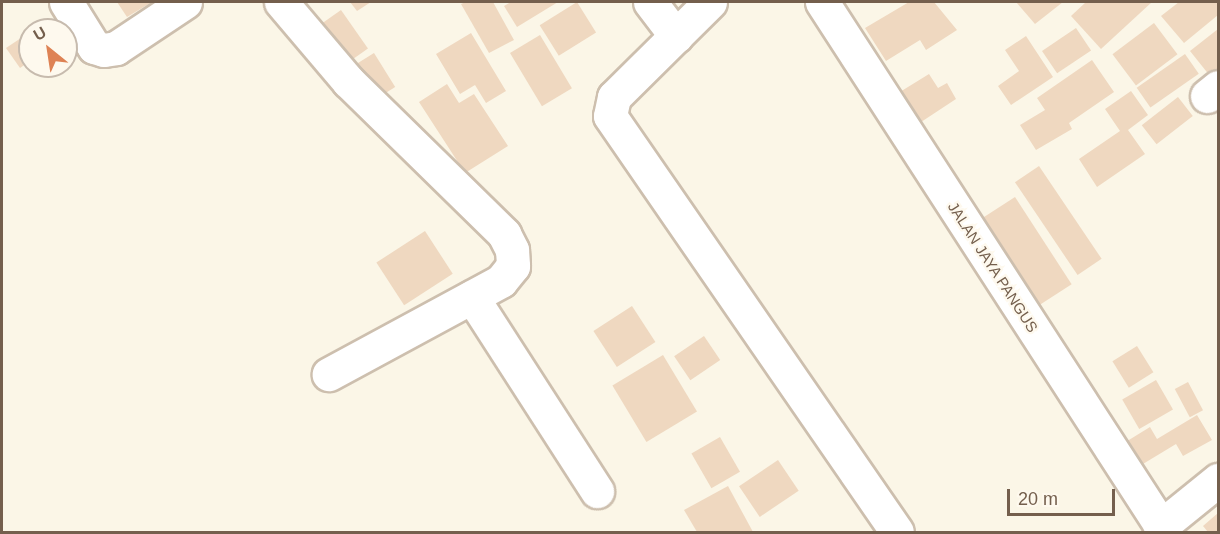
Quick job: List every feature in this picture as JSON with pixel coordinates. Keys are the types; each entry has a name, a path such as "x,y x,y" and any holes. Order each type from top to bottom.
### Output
{"street":[{"path":"66,2 94,47 104,50 116,48 185,2"},
{"path":"281,2 348,81 504,234 513,266 501,280 329,374"},
{"path":"650,2 676,36"},
{"path":"710,2 614,97 610,116 883,528"},
{"name":"JALAN JAYA PANGUS","path":"822,2 1162,530"},
{"path":"472,297 597,491"},
{"path":"1162,530 1218,480"}],"building":[{"path":"117,2 152,2 127,17"},
{"path":"350,2 371,2 357,11"},
{"path":"493,2 514,40 489,53 461,4"},
{"path":"511,2 558,2 517,27 504,6"},
{"path":"577,2 596,33 559,56 540,25"},
{"path":"909,2 934,2 957,30 926,50 920,40 886,61 865,28"},
{"path":"1016,2 1063,2 1035,24"},
{"path":"1086,2 1152,2 1101,49 1071,16"},
{"path":"1179,2 1218,2 1218,15 1184,43 1161,16"},
{"path":"341,10 368,49 344,65 317,27"},
{"path":"1154,23 1177,54 1136,85 1112,54"},
{"path":"1076,28 1091,50 1057,73 1042,51"},
{"path":"1218,29 1218,78 1214,81 1190,51"},
{"path":"471,33 506,91 486,103 475,85 460,94 436,54"},
{"path":"540,35 572,88 542,106 510,53"},
{"path":"1026,36 1053,77 1011,105 998,86 1019,71 1005,50"},
{"path":"18,40 18,65 6,48"},
{"path":"374,53 395,87 373,101 352,67"},
{"path":"1185,54 1199,74 1150,108 1137,88"},
{"path":"1092,60 1114,92 1069,123 1072,129 1036,150 1020,125 1045,110 1037,98"},
{"path":"929,74 938,88 947,83 956,99 915,126 895,95"},
{"path":"447,84 459,103 474,94 508,146 465,173 419,102"},
{"path":"1131,91 1148,115 1128,130 1145,154 1097,187 1079,159 1120,131 1105,109"},
{"path":"1178,97 1193,116 1157,144 1142,125"},
{"path":"1039,166 1102,259 1078,275 1015,182"},
{"path":"1015,197 1072,284 1036,307 980,220"},
{"path":"425,231 453,274 404,305 376,263"},
{"path":"632,306 655,342 617,367 593,331"},
{"path":"704,336 720,360 690,380 674,356"},
{"path":"1137,346 1153,372 1129,388 1112,361"},
{"path":"663,355 697,412 646,442 612,385"},
{"path":"1156,380 1173,409 1139,429 1122,400"},
{"path":"1188,382 1203,410 1190,417 1175,389"},
{"path":"1197,415 1212,440 1183,456 1176,444 1138,467 1124,443 1150,427 1157,439"},
{"path":"720,437 740,472 711,488 691,453"},
{"path":"778,460 799,491 760,517 739,486"},
{"path":"728,486 753,532 697,532 684,510"},
{"path":"1218,513 1218,532 1208,532 1203,526"}]}
